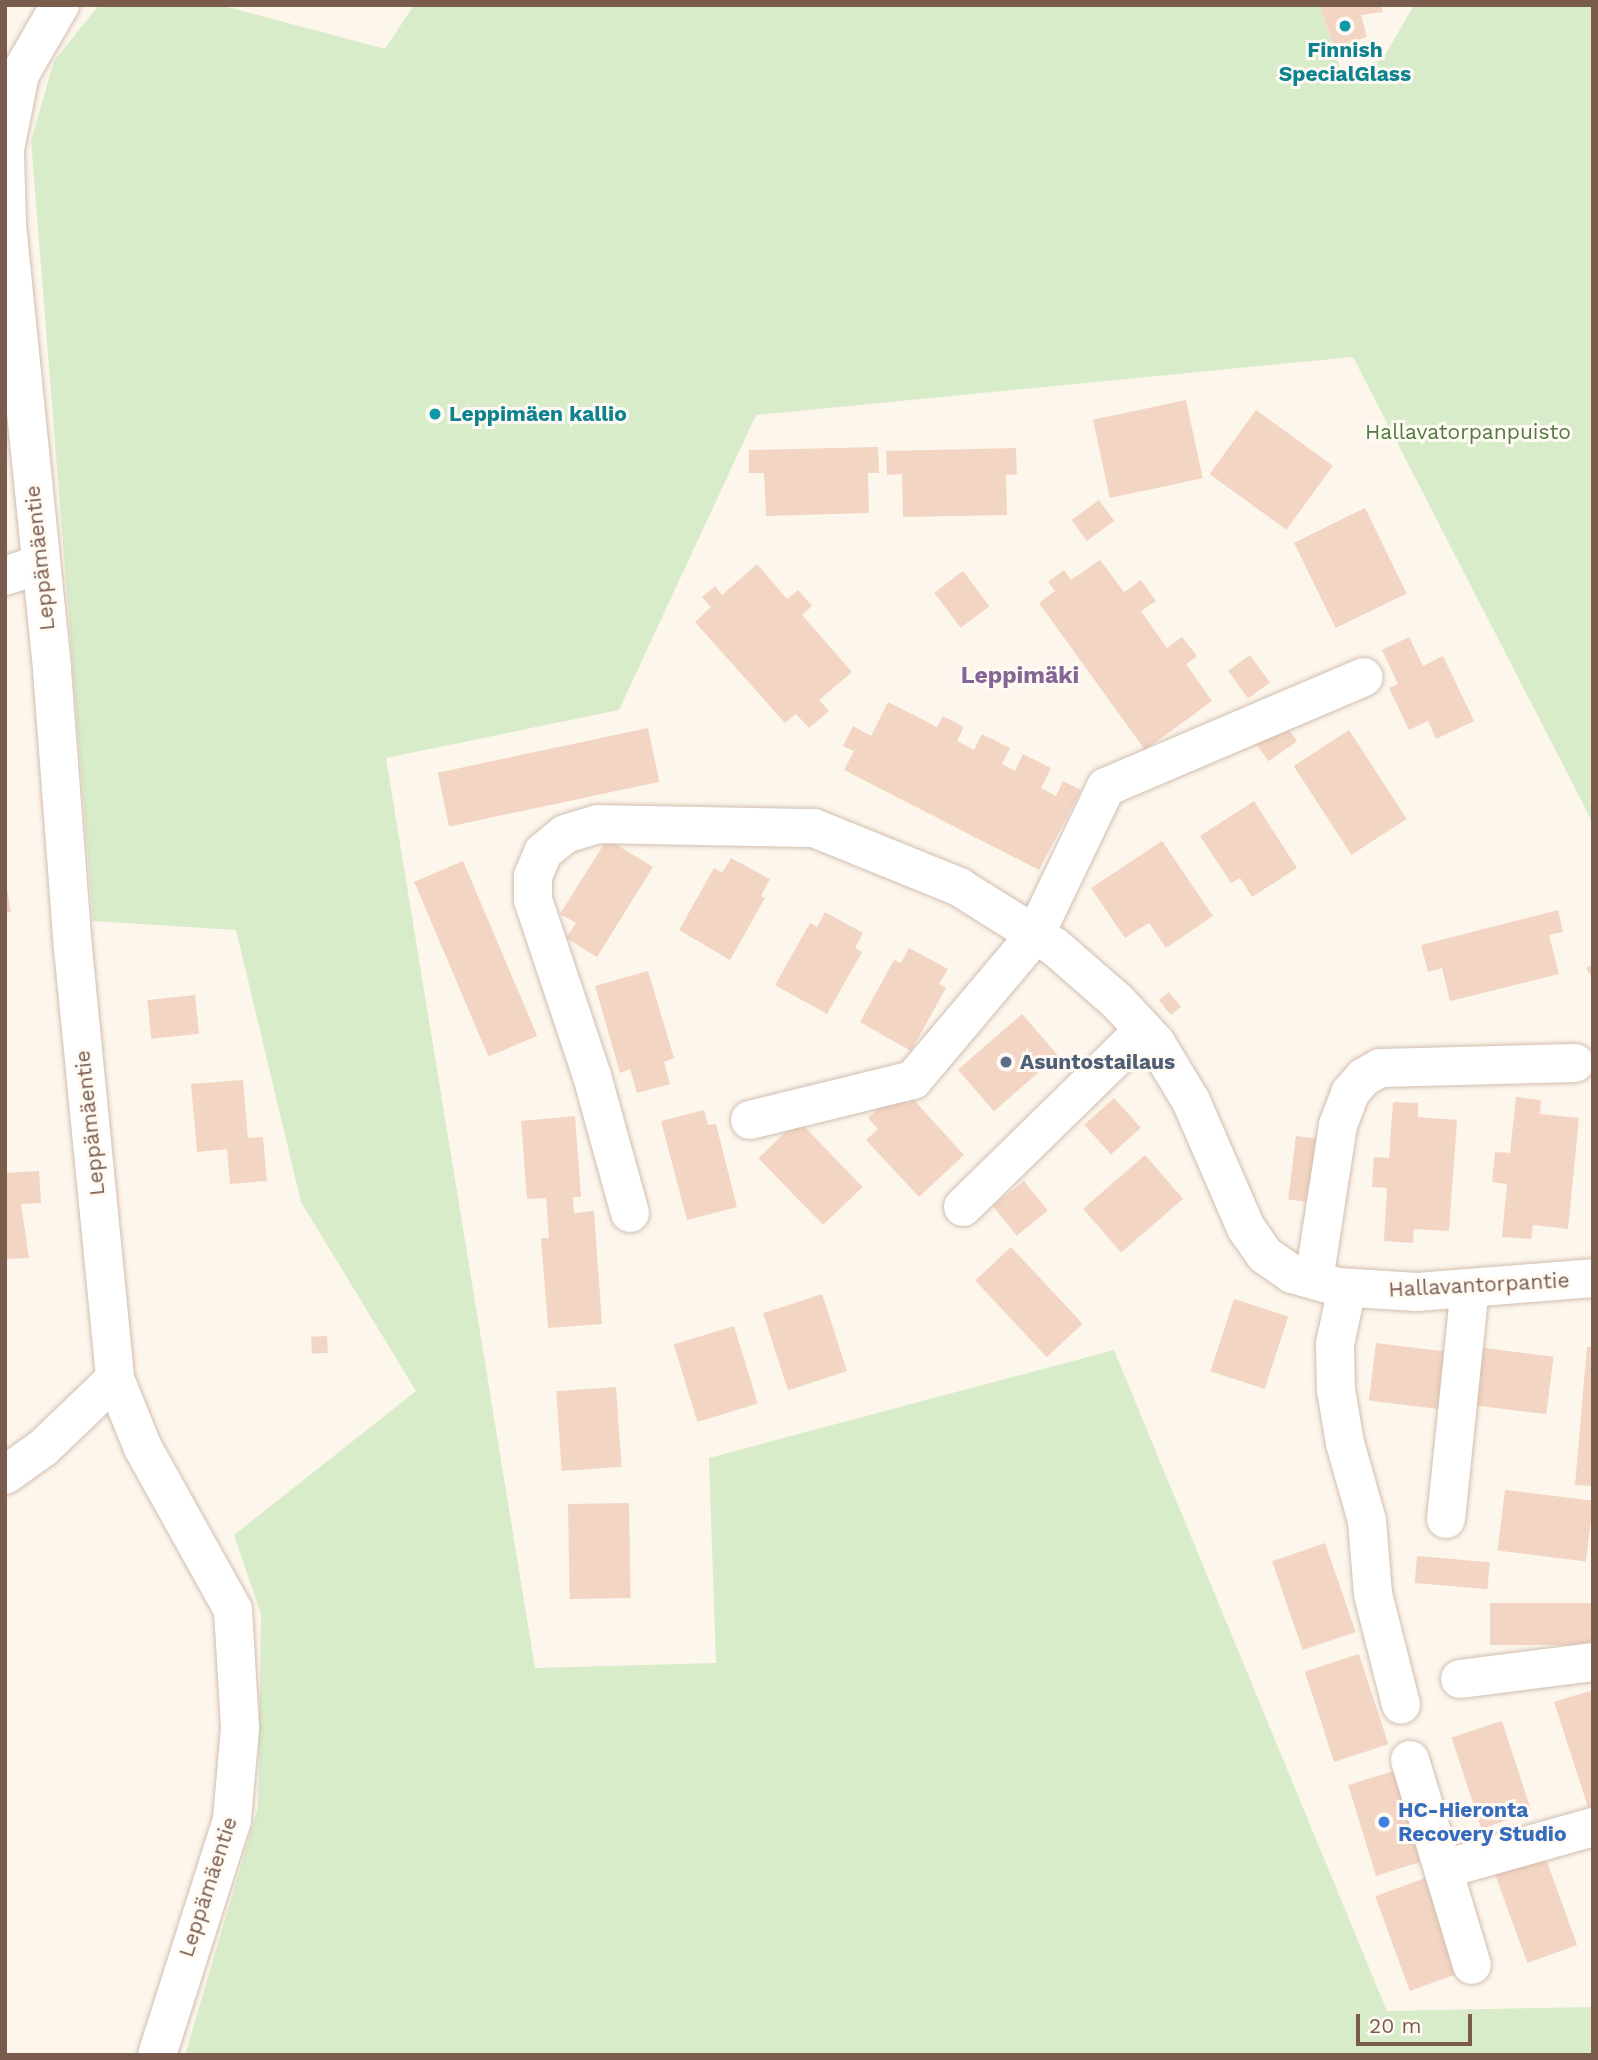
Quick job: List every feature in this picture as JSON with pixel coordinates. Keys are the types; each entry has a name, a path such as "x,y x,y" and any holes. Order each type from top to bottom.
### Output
{"street":[{"name":"Leppämäentie","path":"61,5 20,74 5,151 22,570 115,1379 143,1448 233,1610 240,1728 232,1820 157,2055"},
{"path":"750,1120 913,1080 1035,935 1106,787 1364,677"},
{"name":"Hallavantorpantie","path":"630,1213 592,1076 533,900 533,876 543,852 565,834 598,824 814,828 959,887 1055,947 1144,1030 1191,1101 1246,1227 1265,1255 1292,1274 1330,1284 1417,1292 1593,1278"},
{"path":"963,1208 1144,1030"},
{"path":"1401,1705 1373,1594 1367,1521 1345,1443 1336,1390 1330,1284 1338,1125 1350,1093 1364,1077 1380,1068 1575,1063"},
{"path":"1446,1519 1470,1288"},
{"path":"5,1475 43,1448 115,1379"},
{"path":"1460,1679 1593,1662"},
{"path":"1410,1760 1472,1965"},
{"path":"1444,1869 1593,1827"}],"green space":[{"name":"Hallavatorpanpuisto","path":"99,5 220,5 385,49 414,5 1319,5 1342,73 1383,59 1414,5 1593,5 1593,823 1353,357 756,415 619,710 386,758 535,1668 716,1663 709,1458 1114,1350 1387,2011 1593,2007 1593,2055 185,2055 258,1808 261,1614 234,1535 416,1391 301,1202 236,930 93,921 31,141 54,61"}],"building":[{"name":"Finnish SpecialGlass","path":"1319,5 1381,5 1383,12 1361,15 1367,37 1334,48"},
{"path":"1186,400 1203,478 1110,498 1093,420"},
{"path":"1256,410 1333,466 1286,530 1210,474"},
{"path":"878,447 879,473 868,473 869,513 766,516 764,473 749,473 749,450"},
{"path":"1016,448 1017,474 1006,475 1007,515 903,517 902,474 887,475 886,451"},
{"path":"1099,500 1114,521 1087,541 1071,520"},
{"path":"1365,508 1407,593 1336,628 1294,543"},
{"path":"1100,560 1124,592 1141,580 1156,601 1141,611 1167,648 1182,637 1197,656 1186,664 1212,701 1145,750 1039,603 1055,591 1048,582 1064,570 1071,580"},
{"path":"757,564 787,599 798,590 812,606 802,615 852,672 819,700 829,711 809,728 796,714 785,723 695,622 711,607 702,597 715,586 722,595"},
{"path":"963,571 989,606 961,628 934,593"},
{"path":"1409,637 1423,666 1443,656 1474,721 1436,739 1428,721 1409,730 1389,688 1398,684 1382,650"},
{"path":"1250,655 1270,683 1248,698 1228,671"},
{"path":"888,702 937,727 943,716 964,727 957,741 974,750 982,734 1010,748 1002,764 1015,771 1023,754 1051,768 1041,788 1056,796 1063,781 1081,790 1039,870 844,770 854,751 843,746 853,726 871,736"},
{"path":"1285,724 1297,741 1268,761 1256,744"},
{"path":"648,728 659,782 449,826 438,773"},
{"path":"1349,730 1407,819 1351,855 1294,766"},
{"path":"1254,801 1297,868 1252,897 1240,878 1231,883 1200,836"},
{"path":"607,839 653,867 597,957 566,938 576,923 560,914"},
{"path":"1162,841 1213,916 1166,948 1149,923 1125,938 1091,888"},
{"path":"731,858 770,879 761,896 765,898 730,960 679,930 714,868 722,873"},
{"path":"463,861 537,1036 488,1057 414,882"},
{"path":"5,877 11,912 5,913"},
{"path":"1558,910 1563,932 1549,935 1559,974 1450,1001 1442,968 1428,972 1421,945"},
{"path":"825,912 863,933 855,948 862,952 827,1014 775,985 810,923 817,927"},
{"path":"909,948 948,969 939,984 946,988 911,1051 860,1022 894,960 901,963"},
{"path":"1593,964 1593,979 1586,968"},
{"path":"648,971 674,1058 664,1062 670,1084 637,1093 630,1069 620,1073 595,986"},
{"path":"1169,992 1181,1007 1171,1015 1159,1000"},
{"path":"195,995 199,1034 151,1039 147,1000"},
{"path":"1022,1014 1058,1056 994,1111 958,1070"},
{"path":"243,1080 248,1138 263,1137 267,1181 230,1184 227,1149 197,1152 191,1084"},
{"path":"896,1092 907,1104 913,1099 964,1155 919,1197 866,1140 878,1129 868,1118"},
{"path":"1516,1097 1541,1100 1540,1114 1579,1118 1568,1229 1533,1225 1531,1239 1502,1237 1507,1184 1492,1182 1495,1152 1510,1153"},
{"path":"1114,1098 1141,1128 1111,1154 1084,1125"},
{"path":"1393,1102 1418,1103 1418,1117 1457,1120 1449,1231 1414,1229 1413,1243 1384,1241 1387,1188 1372,1187 1374,1157 1389,1158"},
{"path":"704,1110 708,1125 716,1124 737,1207 687,1220 661,1121"},
{"path":"575,1116 581,1197 573,1197 574,1213 594,1211 602,1324 548,1328 541,1238 549,1238 546,1198 527,1199 521,1121"},
{"path":"798,1120 863,1187 823,1225 758,1158"},
{"path":"1296,1136 1322,1139 1314,1203 1288,1200"},
{"path":"1145,1155 1183,1199 1121,1253 1083,1209"},
{"path":"39,1171 41,1203 21,1204 29,1258 5,1259 5,1173"},
{"path":"1024,1181 1048,1211 1017,1236 993,1206"},
{"path":"1011,1247 1083,1324 1047,1357 975,1280"},
{"path":"822,1294 847,1371 788,1390 763,1313"},
{"path":"1234,1299 1288,1317 1265,1389 1211,1371"},
{"path":"734,1326 758,1403 697,1422 674,1344"},
{"path":"327,1336 328,1353 312,1354 311,1337"},
{"path":"1376,1343 1453,1353 1446,1410 1369,1401"},
{"path":"1475,1347 1553,1357 1546,1414 1468,1405"},
{"path":"1587,1347 1593,1347 1593,1486 1575,1485"},
{"path":"616,1387 622,1467 562,1471 556,1391"},
{"path":"1505,1490 1593,1501 1586,1561 1498,1551"},
{"path":"629,1503 631,1598 570,1599 568,1504"},
{"path":"1325,1543 1356,1632 1303,1650 1272,1561"},
{"path":"1417,1556 1490,1562 1487,1589 1415,1583"},
{"path":"1490,1603 1593,1603 1593,1645 1490,1645"},
{"path":"1359,1654 1388,1744 1334,1762 1305,1672"},
{"path":"1593,1690 1593,1806 1588,1807 1554,1702"},
{"path":"1502,1721 1532,1812 1481,1829 1452,1737"},
{"path":"1397,1770 1425,1861 1376,1876 1348,1785"},
{"path":"1543,1851 1577,1945 1527,1963 1493,1869"},
{"path":"1425,1878 1460,1973 1410,1991 1375,1896"}],"place":[{"name":"Finnish SpecialGlass","path":"1345,26"},
{"name":"Leppimäen kallio","path":"435,414"},
{"name":"Asuntostailaus","path":"1006,1062"},
{"name":"HC-Hieronta Recovery Studio","path":"1384,1822"}],"district":[{"name":"Leppimäki","path":"1020,676"}]}
